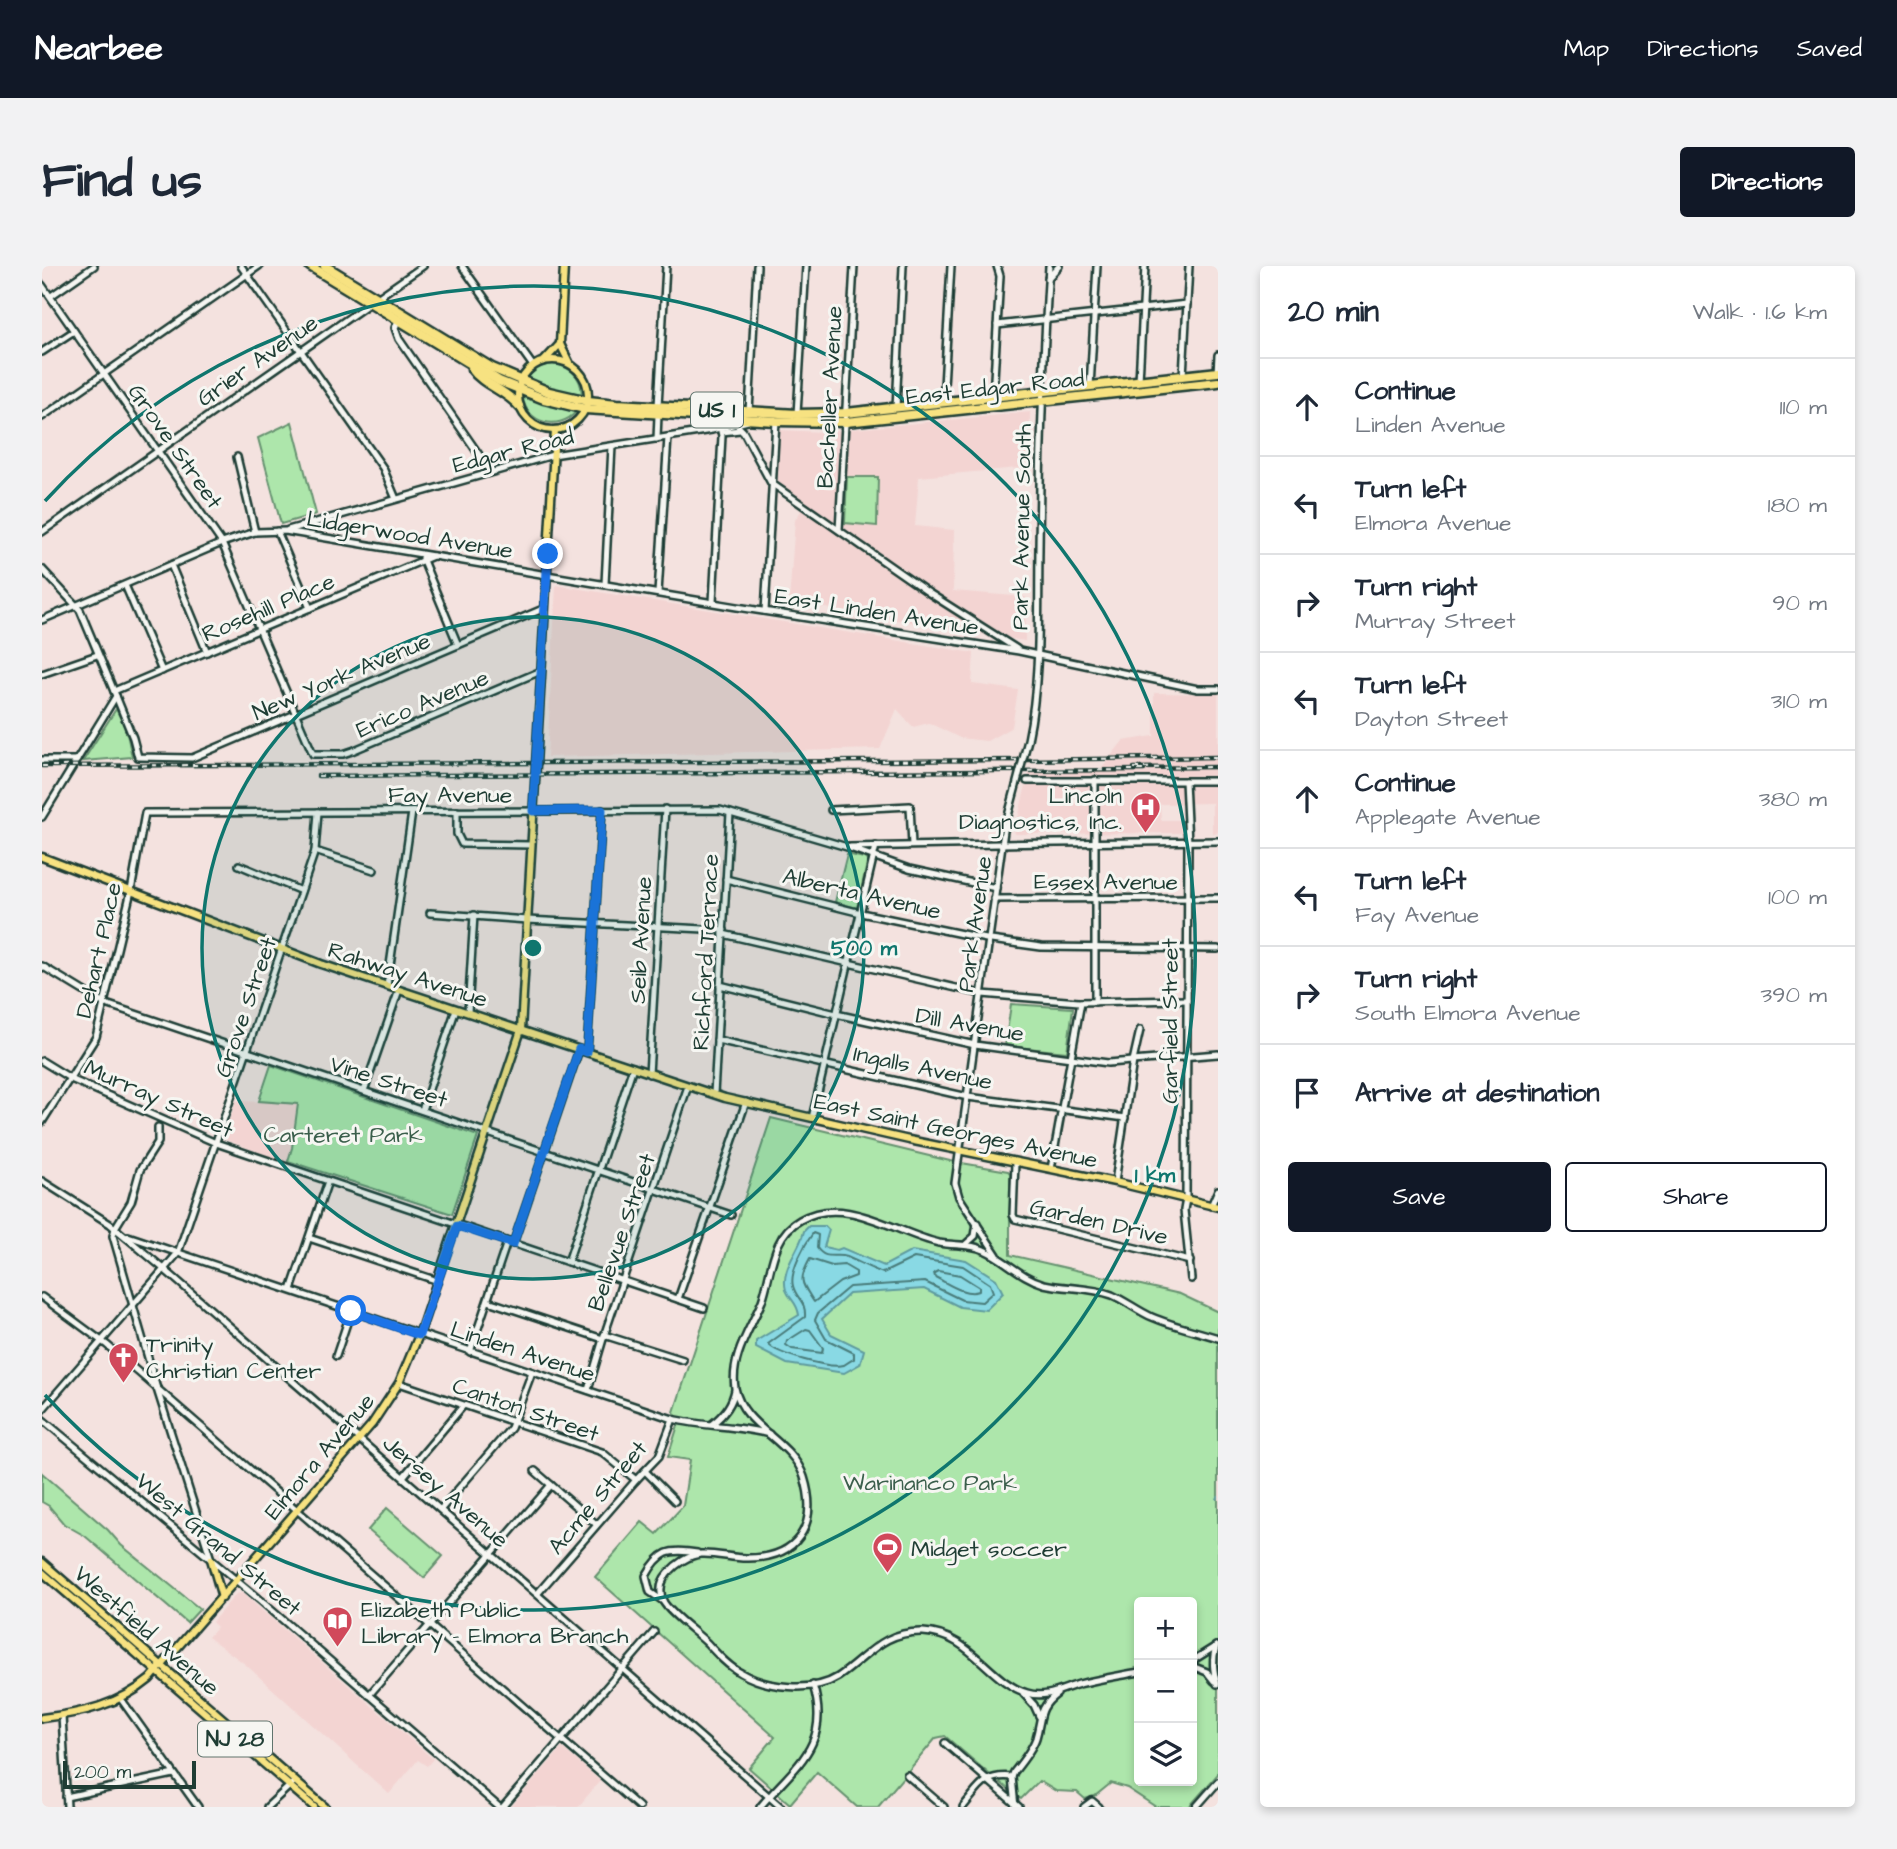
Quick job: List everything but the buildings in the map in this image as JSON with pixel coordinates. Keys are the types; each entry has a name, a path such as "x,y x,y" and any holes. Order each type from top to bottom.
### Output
{"highway":[{"name":"US 1","path":"310,266 374,300 519,386"},
{"name":"US 1","path":"326,266 398,320 468,364 519,386 549,392 587,405 846,417"},
{"path":"468,364 476,375 505,391 519,406"},
{"name":"East Edgar Road","path":"846,417 895,408 1041,390 1218,372"},
{"name":"East Edgar Road","path":"776,421 1041,401 1218,382"},
{"name":"US 1","path":"658,410 733,421 776,421"}],"main road":[{"path":"564,266 560,344 570,363 584,380 587,405 581,418 572,425 555,430 533,423 519,406 519,386 533,366 544,361 558,359 570,363"},
{"path":"544,361 560,344"},
{"name":"Elmora Avenue","path":"42,1718 93,1709 121,1699 143,1685 160,1669 372,1424 399,1383 419,1335 521,1030 555,430"},
{"name":"Rahway Avenue","path":"42,858 283,950 387,986 688,1086 769,1108"},
{"name":"East Saint Georges Avenue","path":"769,1108 1215,1206"},
{"path":"211,1559 222,1598"},
{"name":"Westfield Avenue","path":"42,1562 44,1572 293,1784 325,1807"},
{"name":"Westfield Avenue","path":"293,1784 314,1807"}],"street":[{"path":"51,296 94,266"},
{"path":"241,266 383,468 396,499"},
{"path":"42,417 259,266"},
{"name":"Grier Avenue","path":"42,532 423,266"},
{"path":"462,266 533,366"},
{"path":"657,439 666,266"},
{"path":"749,412 757,266"},
{"path":"797,414 806,266"},
{"name":"Bacheller Avenue","path":"839,530 854,266"},
{"path":"895,408 903,266"},
{"path":"943,403 951,266"},
{"path":"993,396 1000,276 997,266"},
{"name":"Park Avenue South","path":"1016,786 1033,714 1037,655 1041,390 1049,266"},
{"path":"1048,278 1059,266"},
{"path":"1090,387 1097,266"},
{"path":"1139,381 1145,266"},
{"path":"1183,376 1189,266"},
{"name":"Grove Street","path":"42,285 222,542 313,754"},
{"path":"997,325 1187,304"},
{"path":"398,320 395,328 399,339 491,472"},
{"path":"42,352 74,331"},
{"path":"1218,355 1218,372"},
{"path":"712,417 719,422 722,430 713,602"},
{"path":"743,431 754,420"},
{"path":"733,421 743,431 771,483 1019,651"},
{"name":"Edgar Road","path":"285,531 554,455 722,430 733,421"},
{"path":"765,611 776,421"},
{"path":"722,430 743,431"},
{"path":"658,593 668,437"},
{"path":"605,584 612,446"},
{"path":"237,457 255,532"},
{"path":"277,531 310,608"},
{"path":"42,620 222,542 255,532 285,531"},
{"name":"Lidgerwood Avenue","path":"285,531 737,607"},
{"path":"419,552 458,645"},
{"name":"Rosehill Place","path":"115,694 162,671 435,555"},
{"path":"171,565 207,652"},
{"path":"42,569 76,605 115,694 42,817"},
{"path":"125,585 162,671"},
{"name":"East Linden Avenue","path":"737,607 1019,651 1198,689 1218,689"},
{"name":"New York Avenue","path":"115,694 133,738 136,755 141,759 192,758 545,608"},
{"path":"42,674 97,655"},
{"name":"Erico Avenue","path":"313,754 343,754 352,751 541,671"},
{"path":"42,760 77,760"},
{"path":"1095,780 1095,1002"},
{"name":"Garfield Street","path":"1185,780 1188,842 1184,1210 1191,1279"},
{"path":"1027,781 1218,781"},
{"name":"Park Avenue","path":"998,1258 956,1190 1002,844 1016,786"},
{"path":"831,810 910,806 912,845"},
{"name":"Seib Avenue","path":"649,1073 665,809"},
{"path":"470,1352 583,1051 602,810"},
{"name":"Fay Avenue","path":"145,813 720,810 847,847 909,869 996,888"},
{"path":"457,811 457,834 462,844 531,845"},
{"name":"Grove Street","path":"42,1410 178,1253 315,851 318,812"},
{"path":"387,986 412,812"},
{"name":"Dehart Place","path":"42,1122 96,1037 131,891 145,813"},
{"name":"Richford Terrace","path":"714,1094 730,813"},
{"path":"847,847 1218,842"},
{"path":"812,1118 876,846"},
{"path":"315,851 374,870"},
{"path":"239,865 301,891"},
{"name":"Alberta Avenue","path":"726,879 990,940 1041,947 1218,948"},
{"name":"Essex Avenue","path":"994,899 1218,898"},
{"path":"430,913 723,932 982,994 1081,1002 1187,1000"},
{"path":"468,1012 474,915"},
{"name":"Vine Street","path":"42,966 103,1003 731,1215"},
{"name":"Dill Avenue","path":"720,985 975,1045 1108,1063 1218,1054"},
{"path":"364,1091 399,990"},
{"path":"1051,1169 1081,1002"},
{"path":"422,1110 456,1009"},
{"path":"1115,1182 1140,1030"},
{"name":"Ingalls Avenue","path":"717,1040 968,1097 1125,1118"},
{"name":"Murray Street","path":"42,1061 70,1078 216,1143 704,1308"},
{"path":"568,1262 633,1067"},
{"name":"Bellevue Street","path":"589,1390 604,1337 688,1086"},
{"path":"678,1299 746,1102"},
{"path":"158,1127 158,1142 140,1170 131,1202 115,1227 114,1240 157,1389 211,1559"},
{"name":"Garden Drive","path":"1015,1163 1015,1219 1190,1261"},
{"name":"Jersey Avenue","path":"42,1181 115,1227 781,1807"},
{"path":"291,1290 328,1181"},
{"path":"1215,1206 1218,1190"},
{"path":"711,1424 723,1416 728,1408 735,1387 740,1350 763,1298 777,1246 793,1224 803,1217 819,1213 854,1214 879,1220 933,1241 981,1248 1012,1269 1044,1284 1114,1296 1156,1319 1218,1338"},
{"path":"964,1245 975,1236 977,1223"},
{"name":"Linden Avenue","path":"124,1235 673,1419 693,1424 745,1427 769,1435"},
{"path":"309,1238 438,1281"},
{"path":"42,1297 102,1341 639,1807"},
{"path":"488,1301 683,1360"},
{"path":"337,1356 351,1311"},
{"path":"441,1509 514,1423 532,1372"},
{"name":"Canton Street","path":"399,1383 602,1452 635,1480"},
{"path":"735,1387 744,1408 801,1468 808,1490 810,1511 804,1531 790,1546 771,1556 751,1558 668,1551 655,1560 646,1576 650,1592 690,1626 722,1659 744,1675 768,1683 813,1685 833,1679 874,1646 889,1638 905,1633 925,1632 956,1641 1030,1700 1039,1716"},
{"path":"403,1477 463,1406"},
{"name":"West Grand Street","path":"42,1419 211,1559 501,1807"},
{"name":"Acme Street","path":"538,1593 596,1524 659,1456 673,1419"},
{"path":"535,1471 596,1524"},
{"path":"645,1471 675,1501"},
{"path":"369,1695 551,1485"},
{"path":"663,1601 661,1585 666,1575 679,1563 700,1554"},
{"path":"501,1807 654,1632"},
{"path":"1196,1660 1217,1645"},
{"path":"1217,1645 1213,1672 1218,1685"},
{"path":"1197,1666 1207,1672 1218,1685"},
{"path":"1015,1688 1030,1694 1048,1695 1075,1685 1134,1673"},
{"path":"760,1807 812,1747 817,1734 819,1712 813,1685"},
{"path":"1016,1806 1012,1777 1036,1738 1039,1716 1049,1700 1062,1690"},
{"path":"121,1699 198,1807"},
{"path":"62,1715 66,1807"},
{"path":"945,1743 1016,1806"},
{"path":"66,1797 174,1774"},
{"path":"907,1775 944,1807"},
{"path":"963,1807 987,1779 999,1775 1012,1777"},
{"path":"1207,1807 1199,1805 1218,1782"},
{"path":"267,1807 293,1784"},
{"path":"1084,1807 1090,1801 1099,1807"}],"shaded area":[{"path":"1030,412 1029,467 919,477 915,526 954,530 953,591 1026,597 1025,641 789,602 795,520 803,508 773,483 777,430 824,432"},
{"path":"556,585 974,653 972,684 1018,690 1012,727 987,741 960,738 929,723 913,727 897,709 880,749 547,757"},
{"path":"1154,693 1218,694 1218,832 1212,833 1212,803 1160,804 1161,820 1185,820 1186,833 1014,834 1029,773 1098,772 1123,741 1154,736"},
{"path":"236,1101 298,1103 292,1148 286,1162 223,1139"},
{"path":"242,1593 433,1759 427,1766 418,1760 389,1794 245,1664 208,1637 217,1627 212,1622 236,1594"},
{"path":"562,1748 600,1781 578,1807 511,1807"}],"green space":[{"path":"549,364 568,368 579,381 582,394 556,390 526,379 537,368"},
{"path":"523,397 576,412 561,421 544,422 530,413"},
{"path":"292,422 316,514 281,524 258,438"},
{"path":"847,477 878,477 877,526 845,523"},
{"path":"116,709 126,729 132,757 83,761"},
{"path":"847,854 868,859 857,908 835,902"},
{"path":"1011,1004 1073,1008 1067,1052 1005,1046"},
{"name":"Carteret Park","path":"271,1065 478,1136 452,1214 288,1161 298,1104 259,1101"},
{"name":"Warinanco Park","path":"771,1118 950,1161 1008,1171 1010,1255 1180,1294 1218,1312 1218,1774 1189,1807 1156,1807 1127,1788 1111,1783 1095,1796 1085,1799 1077,1792 1056,1791 1039,1781 1021,1799 945,1736 936,1738 878,1807 857,1807 817,1772 790,1804 749,1768 775,1737 595,1577 642,1522 657,1534 683,1506 690,1460 668,1457 679,1422 674,1412"},
{"path":"42,1473 108,1530 121,1545 200,1609 187,1623 85,1536 64,1524 49,1506 42,1502"},
{"path":"387,1508 443,1556 424,1578 368,1530"}],"water":[{"path":"809,1226 825,1226 829,1230 824,1247 837,1250 842,1248 884,1266 912,1251 966,1260 996,1279 1003,1293 986,1310 960,1307 924,1289 849,1294 822,1319 831,1334 864,1350 860,1364 844,1373 787,1364 756,1348 756,1341 799,1315 786,1290 785,1282 788,1267 804,1231"}],"railway":[{"path":"42,766 1218,757"},
{"path":"1134,768 1218,767"},
{"path":"318,776 1144,770"}],"place":[{"name":"Lincoln Diagnostics, Inc.","path":"1145,835"},
{"name":"Trinity Christian Center","path":"123,1384"},
{"name":"Midget soccer","path":"888,1575"},
{"name":"Elizabeth Public Library - Elmora Branch","path":"338,1649"}],"route":[{"path":"351,1311 419,1335 457,1226 513,1244 579,1049 587,1052 602,810 533,811 548,554"}]}
